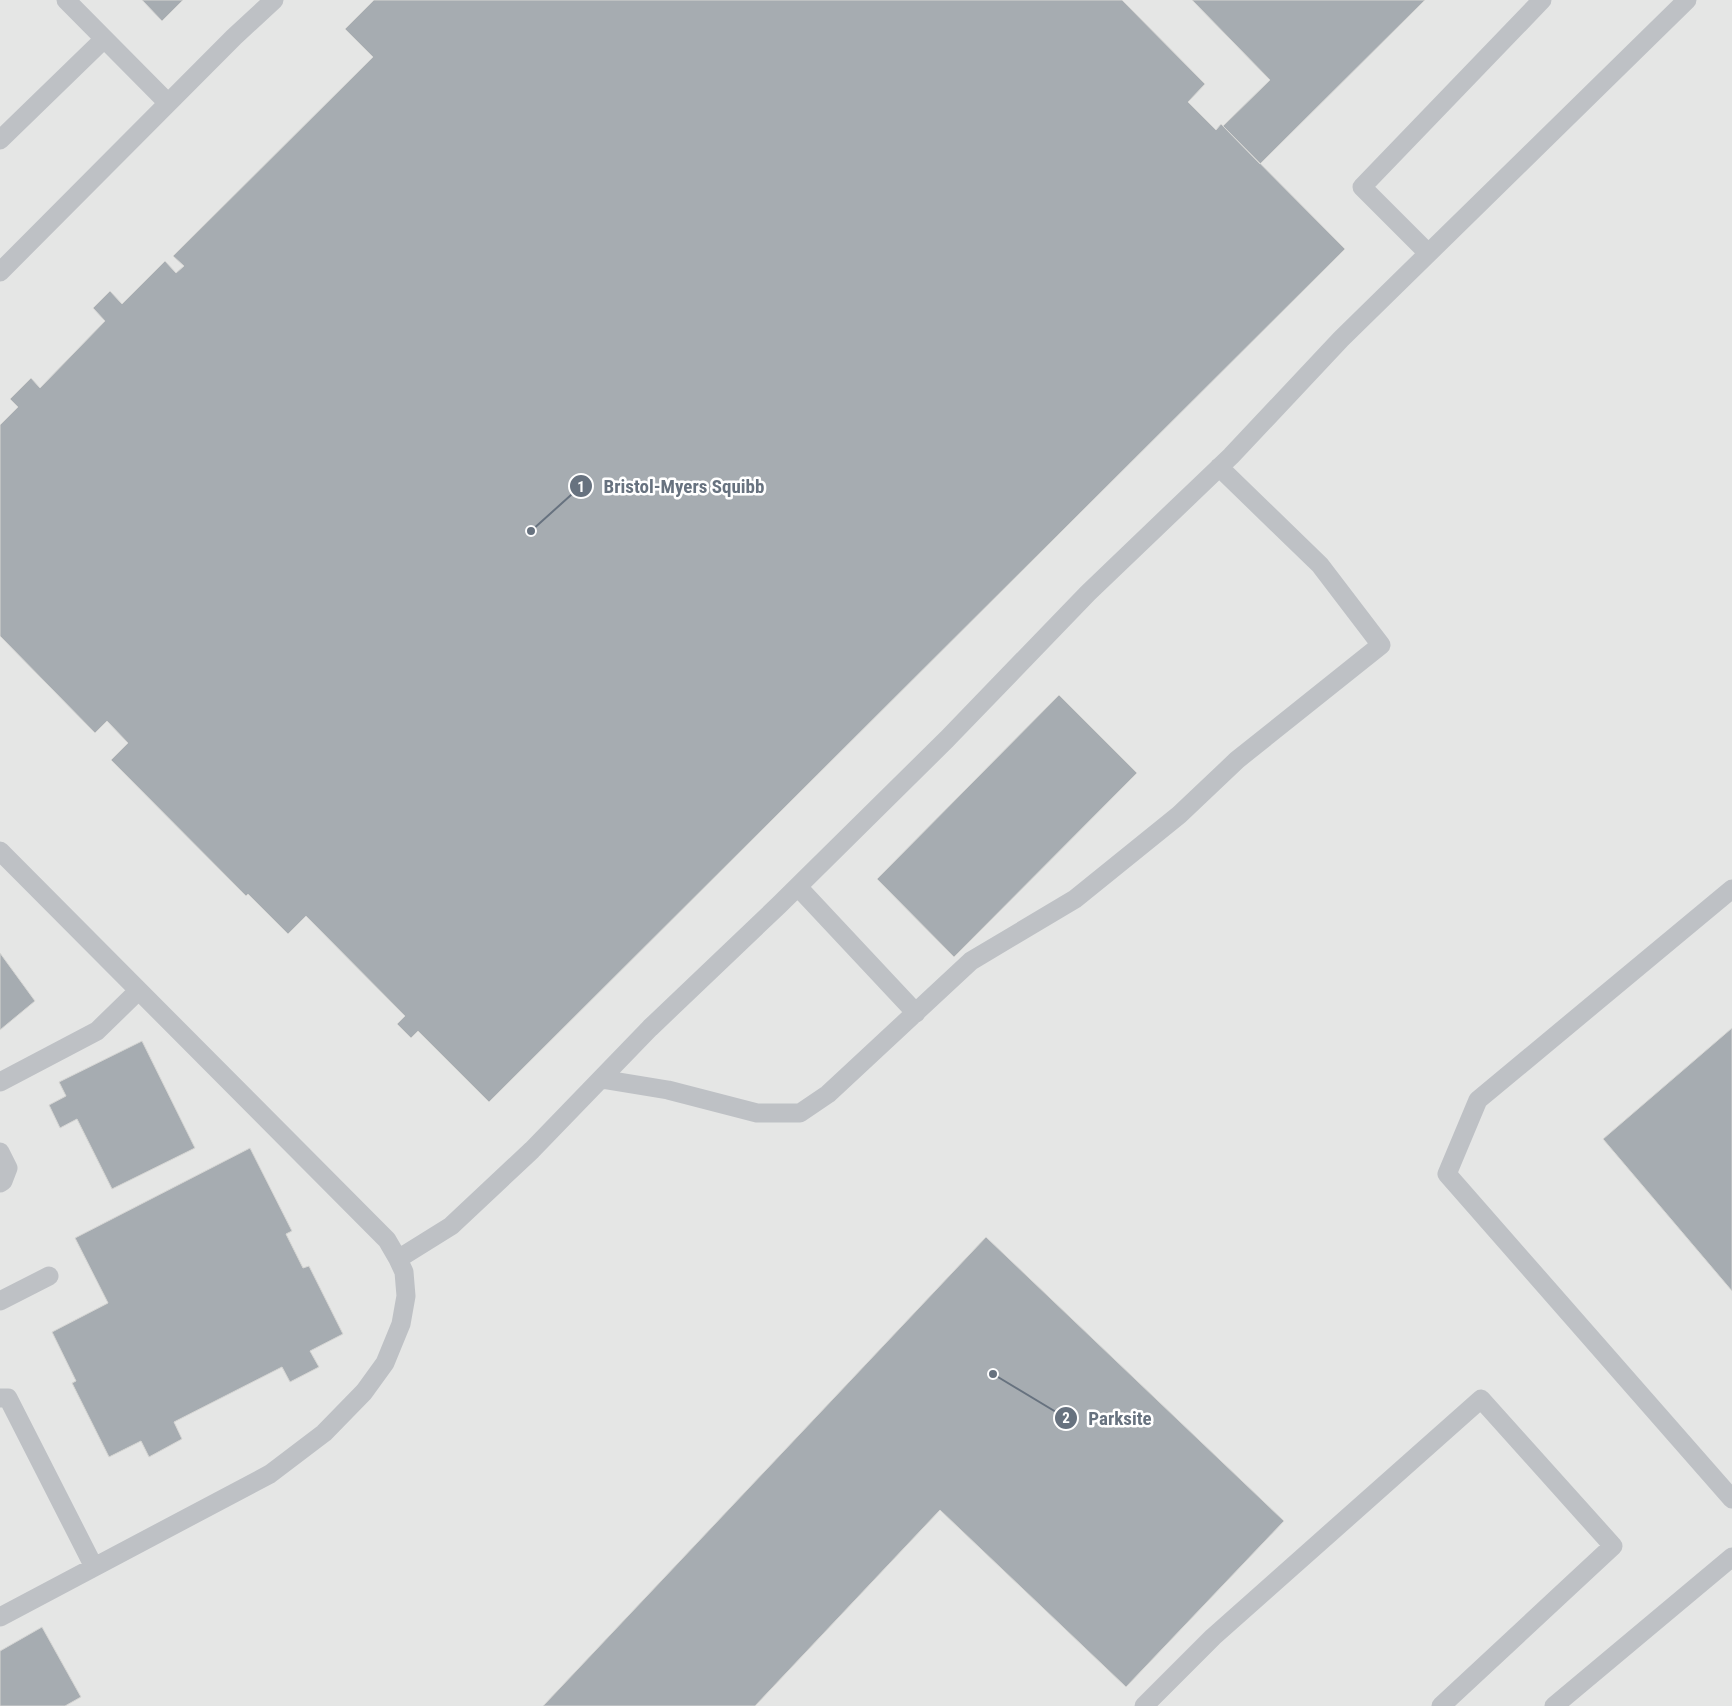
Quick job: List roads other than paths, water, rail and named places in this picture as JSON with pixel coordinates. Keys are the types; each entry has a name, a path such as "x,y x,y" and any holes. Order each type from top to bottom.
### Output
{"lane":[{"path":"66,0 168,104"},
{"path":"0,272 274,0"},
{"path":"1428,253 1362,186 1542,0"},
{"path":"398,1259 451,1226 532,1150 650,1028 798,887 940,746 1088,593 1219,467 1340,339 1686,0"},
{"path":"0,140 104,39"},
{"path":"601,1079 668,1090 757,1113 800,1113 828,1094 971,961 1075,899 1179,816 1237,760 1381,645 1320,564 1219,467"},
{"path":"0,851 386,1240 404,1272 406,1296 401,1324 385,1363 364,1392 324,1433 270,1474 94,1567 2,1611"},
{"path":"798,887 916,1013"},
{"path":"1732,889 1478,1100 1447,1174 1732,1499"},
{"path":"0,1082 97,1031 138,991"},
{"path":"0,1152 8,1168 3,1181 0,1183"},
{"path":"0,1301 48,1276"},
{"path":"0,1398 8,1398 94,1567"},
{"path":"1144,1706 1213,1636 1481,1399 1613,1546 1441,1706"},
{"path":"1554,1706 1732,1557"}],"place":[{"name":"Bristol-Myers Squibb","path":"531,531"},
{"name":"Parksite","path":"993,1374"}]}
